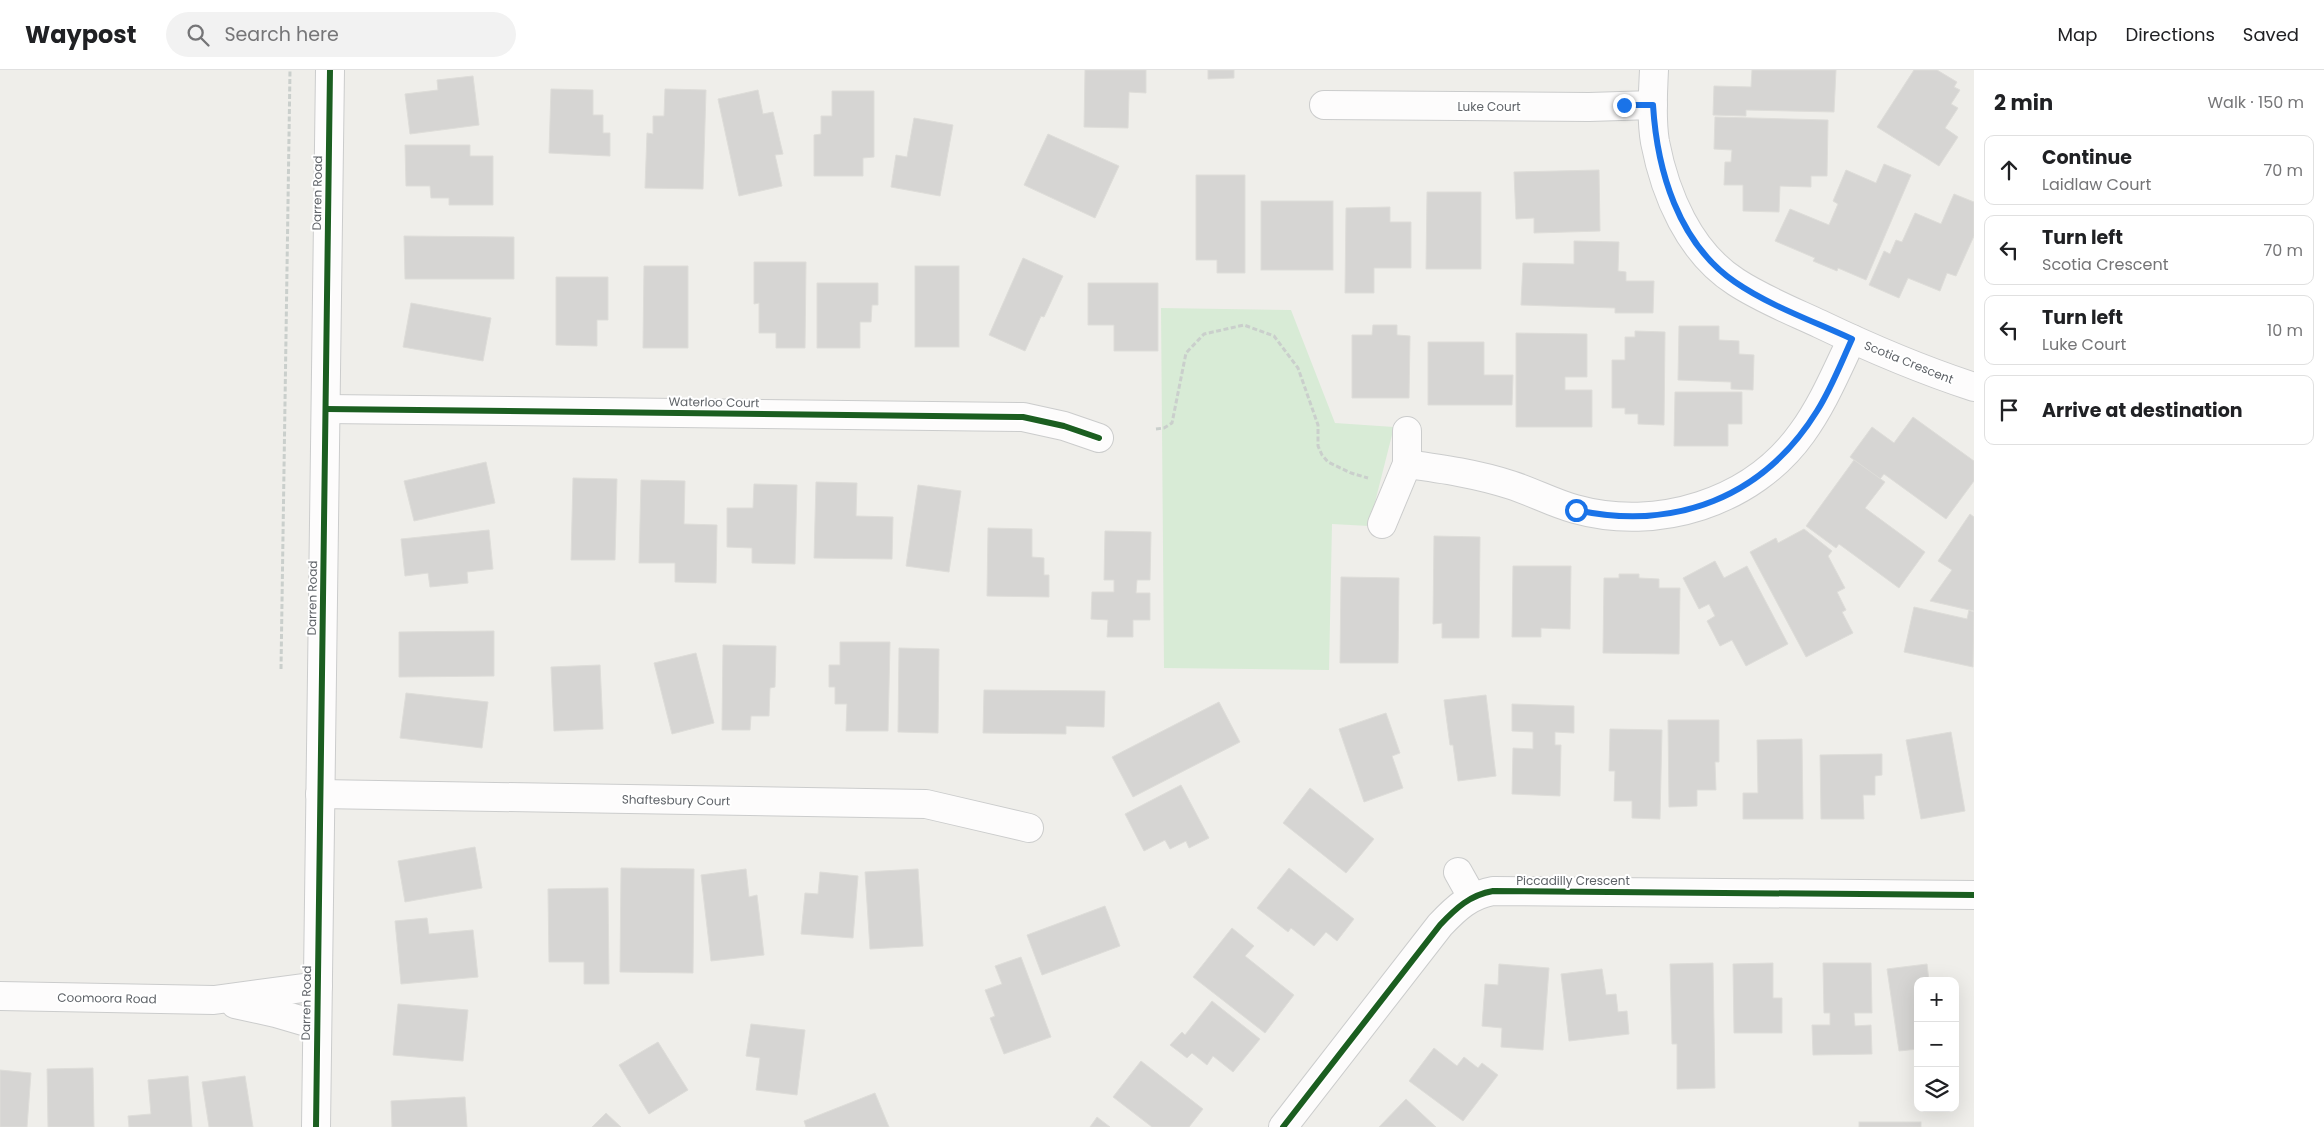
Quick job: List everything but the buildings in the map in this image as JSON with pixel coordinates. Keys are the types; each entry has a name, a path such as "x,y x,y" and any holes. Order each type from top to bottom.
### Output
{"street":[{"name":"Darren Road","path":"316,1127 330,70"},
{"name":"Scotia Crescent","path":"1654,70 1655,140 1665,181 1680,218 1706,258 1735,282 1749,290 1852,339 1973,382"},
{"name":"Luke Court","path":"1324,105 1580,107 1653,105"},
{"path":"1407,464 1479,475 1514,486 1548,501 1602,515 1659,516 1685,511 1715,501 1748,484 1777,461 1801,435 1817,412 1852,339"},
{"name":"Waterloo Court","path":"326,409 1022,417 1064,426 1099,438"},
{"path":"1382,524 1407,464 1407,431"},
{"name":"Shaftesbury Court","path":"320,794 926,804 1028,828"},
{"path":"1458,872 1472,898"},
{"name":"Piccadilly Crescent","path":"1283,1127 1440,925 1454,910 1472,898 1493,891 1974,895"},
{"name":"Coomoora Road","path":"0,996 214,1000 318,986"},
{"name":"Coomoora Road","path":"214,1000 276,1013 317,1025"}],"path":[{"path":"281,668 290,70"},
{"path":"1156,430 1172,423 1186,353 1204,334 1244,325 1274,336 1298,368 1318,425 1318,446 1322,455 1328,462 1351,473 1369,478"}],"green space":[{"path":"1161,308 1291,310 1335,423 1394,427 1369,526 1332,524 1329,670 1164,668"}],"cycle path":[{"path":"316,1127 330,70"},
{"path":"326,409 1023,417 1064,426 1099,438"},
{"path":"1283,1127 1440,925 1464,903 1485,893 1493,891 1974,895"}],"route":[{"path":"1576,510 1602,515 1659,516 1685,511 1715,501 1748,484 1777,461 1801,435 1824,399 1852,339 1764,298 1735,282 1706,258 1680,218 1665,181 1655,140 1653,105 1624,105"}]}
